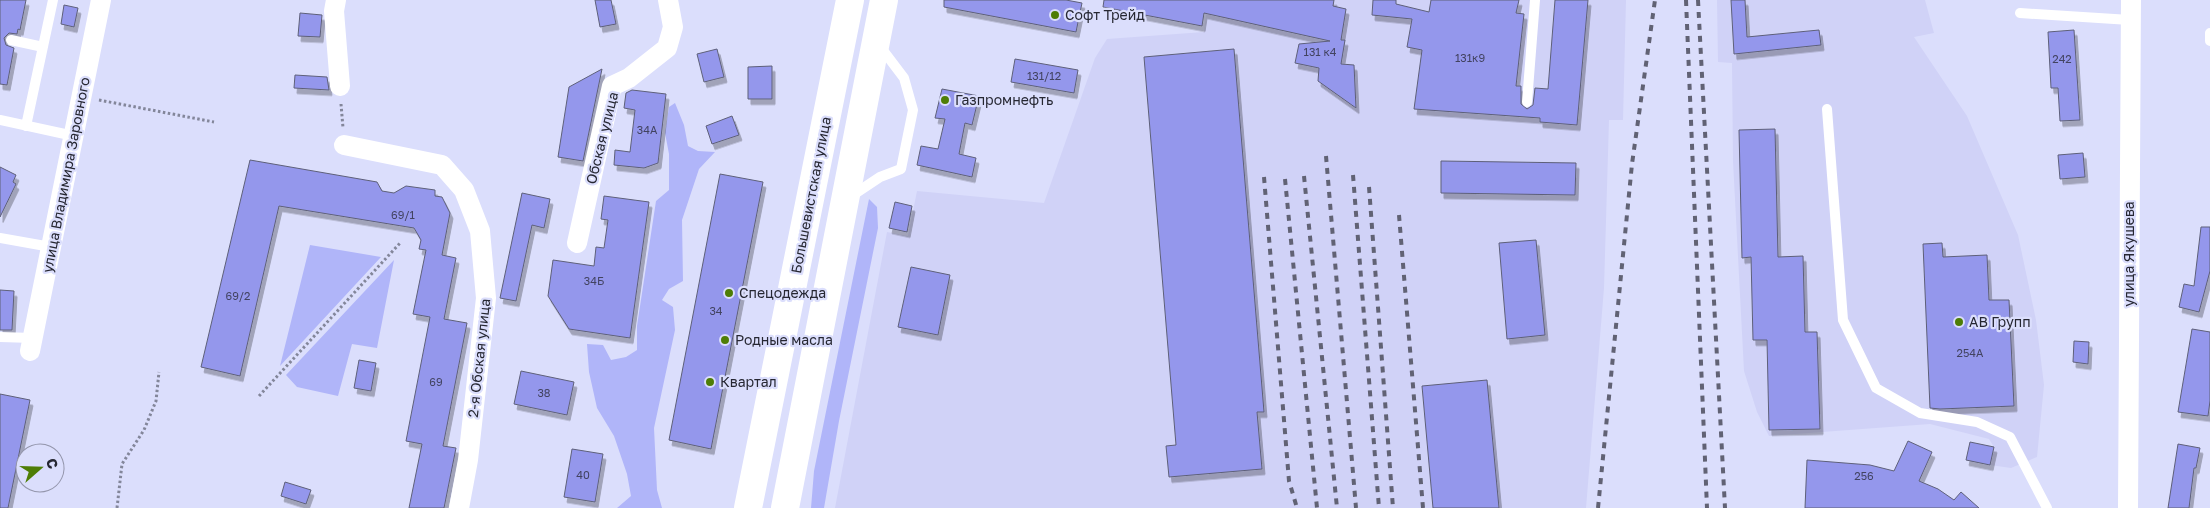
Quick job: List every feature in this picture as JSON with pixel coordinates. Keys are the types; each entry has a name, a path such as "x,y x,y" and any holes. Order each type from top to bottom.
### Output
{"highway":[{"name":"Большевистская улица","path":"748,508 850,0"},
{"path":"785,508 843,202 884,0"}],"street":[{"name":"улица Владимира Заровного","path":"31,344 101,0"},
{"path":"336,0 334,11 340,86"},
{"name":"Обская улица","path":"577,243 612,86 629,78 667,48 673,27 668,0"},
{"name":"улица Якушева","path":"2128,508 2131,0"},
{"name":"2-я Обская улица","path":"344,145 442,165 464,190 480,231 486,298 468,460 458,508"}],"lane":[{"path":"26,126 53,0"},
{"path":"1527,102 1535,0"},
{"path":"2020,12 2130,20"},
{"path":"2210,33 2210,41"},
{"path":"10,40 43,46"},
{"path":"843,202 880,177 901,169 913,110 904,78 875,40"},
{"path":"1828,109 1843,320 1876,388 1920,414 1977,422 2010,437 2047,508"},
{"path":"0,120 74,136"},
{"path":"0,238 52,247"},
{"path":"0,337 31,344"}],"path":[{"path":"340,86 344,145"},
{"path":"82,97 214,122"},
{"path":"259,396 401,242"},
{"path":"118,508 122,464 144,430 156,401 159,372"}],"shaded area":[{"path":"1208,0 1626,0 1623,120 1609,120 1604,288 1586,508 835,508 887,232 908,236 917,191 1044,203 1095,58 1107,39 1204,32"},
{"path":"1717,0 1925,0 1934,33 1914,37 1967,116 2018,235 2036,320 2044,385 2037,457 2011,468 1990,465 1994,447 1989,439 1930,424 1769,436 1757,412 1744,371 1733,161 1732,63 1718,62"},
{"path":"675,103 684,125 688,146 698,151 715,152 699,169 682,220 683,281 669,289 662,300 673,307 675,330 654,428 657,490 662,508 617,508 631,496 627,474 614,436 597,408 589,372 587,344 603,345 611,360 626,357 637,350 637,326 656,201 669,190 669,154 665,133 669,107"},
{"path":"869,199 877,207 878,228 839,421 824,508 811,508 814,471"},
{"path":"310,245 381,257 280,366"},
{"path":"394,260 377,348 352,344 338,396 297,387 286,375"}],"building":[{"path":"0,0 26,0 20,30 18,29 17,34 9,33 4,38 6,45 14,48 7,85 0,84"},
{"path":"595,0 611,0 616,24 600,27"},
{"path":"944,0 1066,0 1082,3 1076,32 944,7"},
{"path":"1104,0 1334,0 1333,6 1346,9 1341,40 1345,40 1341,64 1354,65 1356,108 1318,81 1319,68 1295,63 1299,44 1330,41 1204,13 1202,26 1103,7"},
{"path":"1373,0 1396,0 1396,4 1429,12 1431,0 1519,0 1516,13 1524,14 1516,86 1521,86 1521,104 1527,109 1533,105 1535,88 1548,89 1555,0 1588,0 1577,125 1540,122 1540,118 1414,109 1422,50 1407,47 1412,19 1372,15"},
{"path":"1731,0 1745,0 1747,37 1819,30 1821,45 1734,54"},
{"path":"64,5 78,8 74,27 61,24"},
{"path":"300,13 322,15 320,37 298,36"},
{"path":"2074,30 2080,120 2060,121 2058,88 2051,88 2048,32"},
{"path":"717,49 724,77 704,82 697,54"},
{"path":"1234,49 1264,412 1257,412 1262,469 1169,477 1166,446 1176,445 1144,57"},
{"path":"1015,59 1078,70 1074,93 1011,82"},
{"path":"772,66 772,99 748,99 748,67"},
{"path":"602,69 583,161 558,157 569,87"},
{"path":"295,75 327,77 329,90 294,88"},
{"path":"942,89 979,96 972,125 965,123 959,154 976,158 972,177 917,165 921,146 938,149 945,119 935,118"},
{"path":"632,90 666,94 658,163 644,168 614,165 615,150 630,152 635,110 624,108 626,93"},
{"path":"732,116 739,135 712,144 706,126"},
{"path":"1775,129 1778,257 1803,256 1805,332 1817,332 1820,429 1769,430 1767,340 1753,340 1751,257 1742,258 1739,130"},
{"path":"2083,153 2085,177 2060,179 2058,155"},
{"path":"250,160 377,182 382,191 394,193 406,186 435,190 435,196 442,197 450,213 442,255 456,258 444,319 467,323 443,446 456,448 444,508 409,508 422,444 406,441 430,317 413,314 426,250 419,249 421,240 414,228 279,206 240,376 201,367"},
{"path":"1441,161 1576,163 1575,195 1441,193"},
{"path":"0,167 16,175 13,182 16,184 0,217"},
{"path":"720,174 763,182 711,449 669,440"},
{"path":"522,193 550,199 544,228 532,225 516,301 500,298"},
{"path":"604,196 649,202 630,338 569,329 548,296 553,260 594,266 596,247 604,248 608,220 601,219"},
{"path":"895,202 912,206 907,232 889,228"},
{"path":"2201,227 2210,227 2210,271 2199,312 2179,307 2184,284 2194,286"},
{"path":"1536,240 1545,335 1507,339 1499,243"},
{"path":"1942,243 1943,257 1987,255 1989,300 2009,300 2014,406 1930,408 1923,244"},
{"path":"911,267 950,275 938,335 898,327"},
{"path":"0,290 14,291 12,330 0,330"},
{"path":"2192,329 2210,332 2210,401 2208,416 2178,412"},
{"path":"2074,341 2089,342 2088,364 2073,362"},
{"path":"359,360 376,363 371,391 354,388"},
{"path":"521,371 574,382 567,415 514,404"},
{"path":"1487,380 1499,508 1433,508 1422,386"},
{"path":"0,394 30,400 21,443 15,443 15,474 8,508 0,508"},
{"path":"1908,441 1932,452 1919,481 1938,489 1954,500 1961,492 1979,508 1805,508 1807,460 1870,465 1894,471"},
{"path":"1970,442 1994,447 1990,465 1966,460"},
{"path":"2178,444 2200,448 2196,468 2194,468 2189,508 2168,508"},
{"path":"572,449 603,454 595,502 564,497"},
{"path":"285,482 311,490 306,504 281,496"}],"railway":[{"path":"1598,508 1632,164 1655,0"},
{"path":"1686,0 1707,508"},
{"path":"1698,0 1725,508"},
{"path":"1326,156 1356,508"},
{"path":"1353,175 1379,508"},
{"path":"1304,176 1337,508"},
{"path":"1264,177 1289,481 1297,508"},
{"path":"1285,179 1317,508"},
{"path":"1369,187 1393,508"},
{"path":"1399,215 1423,508"}],"place":[{"name":"Софт Трейд","path":"1055,15"},
{"name":"Газпромнефть","path":"945,100"},
{"name":"Спецодежда","path":"729,293"},
{"name":"АВ Групп","path":"1959,322"},
{"name":"Родные масла","path":"725,340"},
{"name":"Квартал","path":"710,382"}]}
